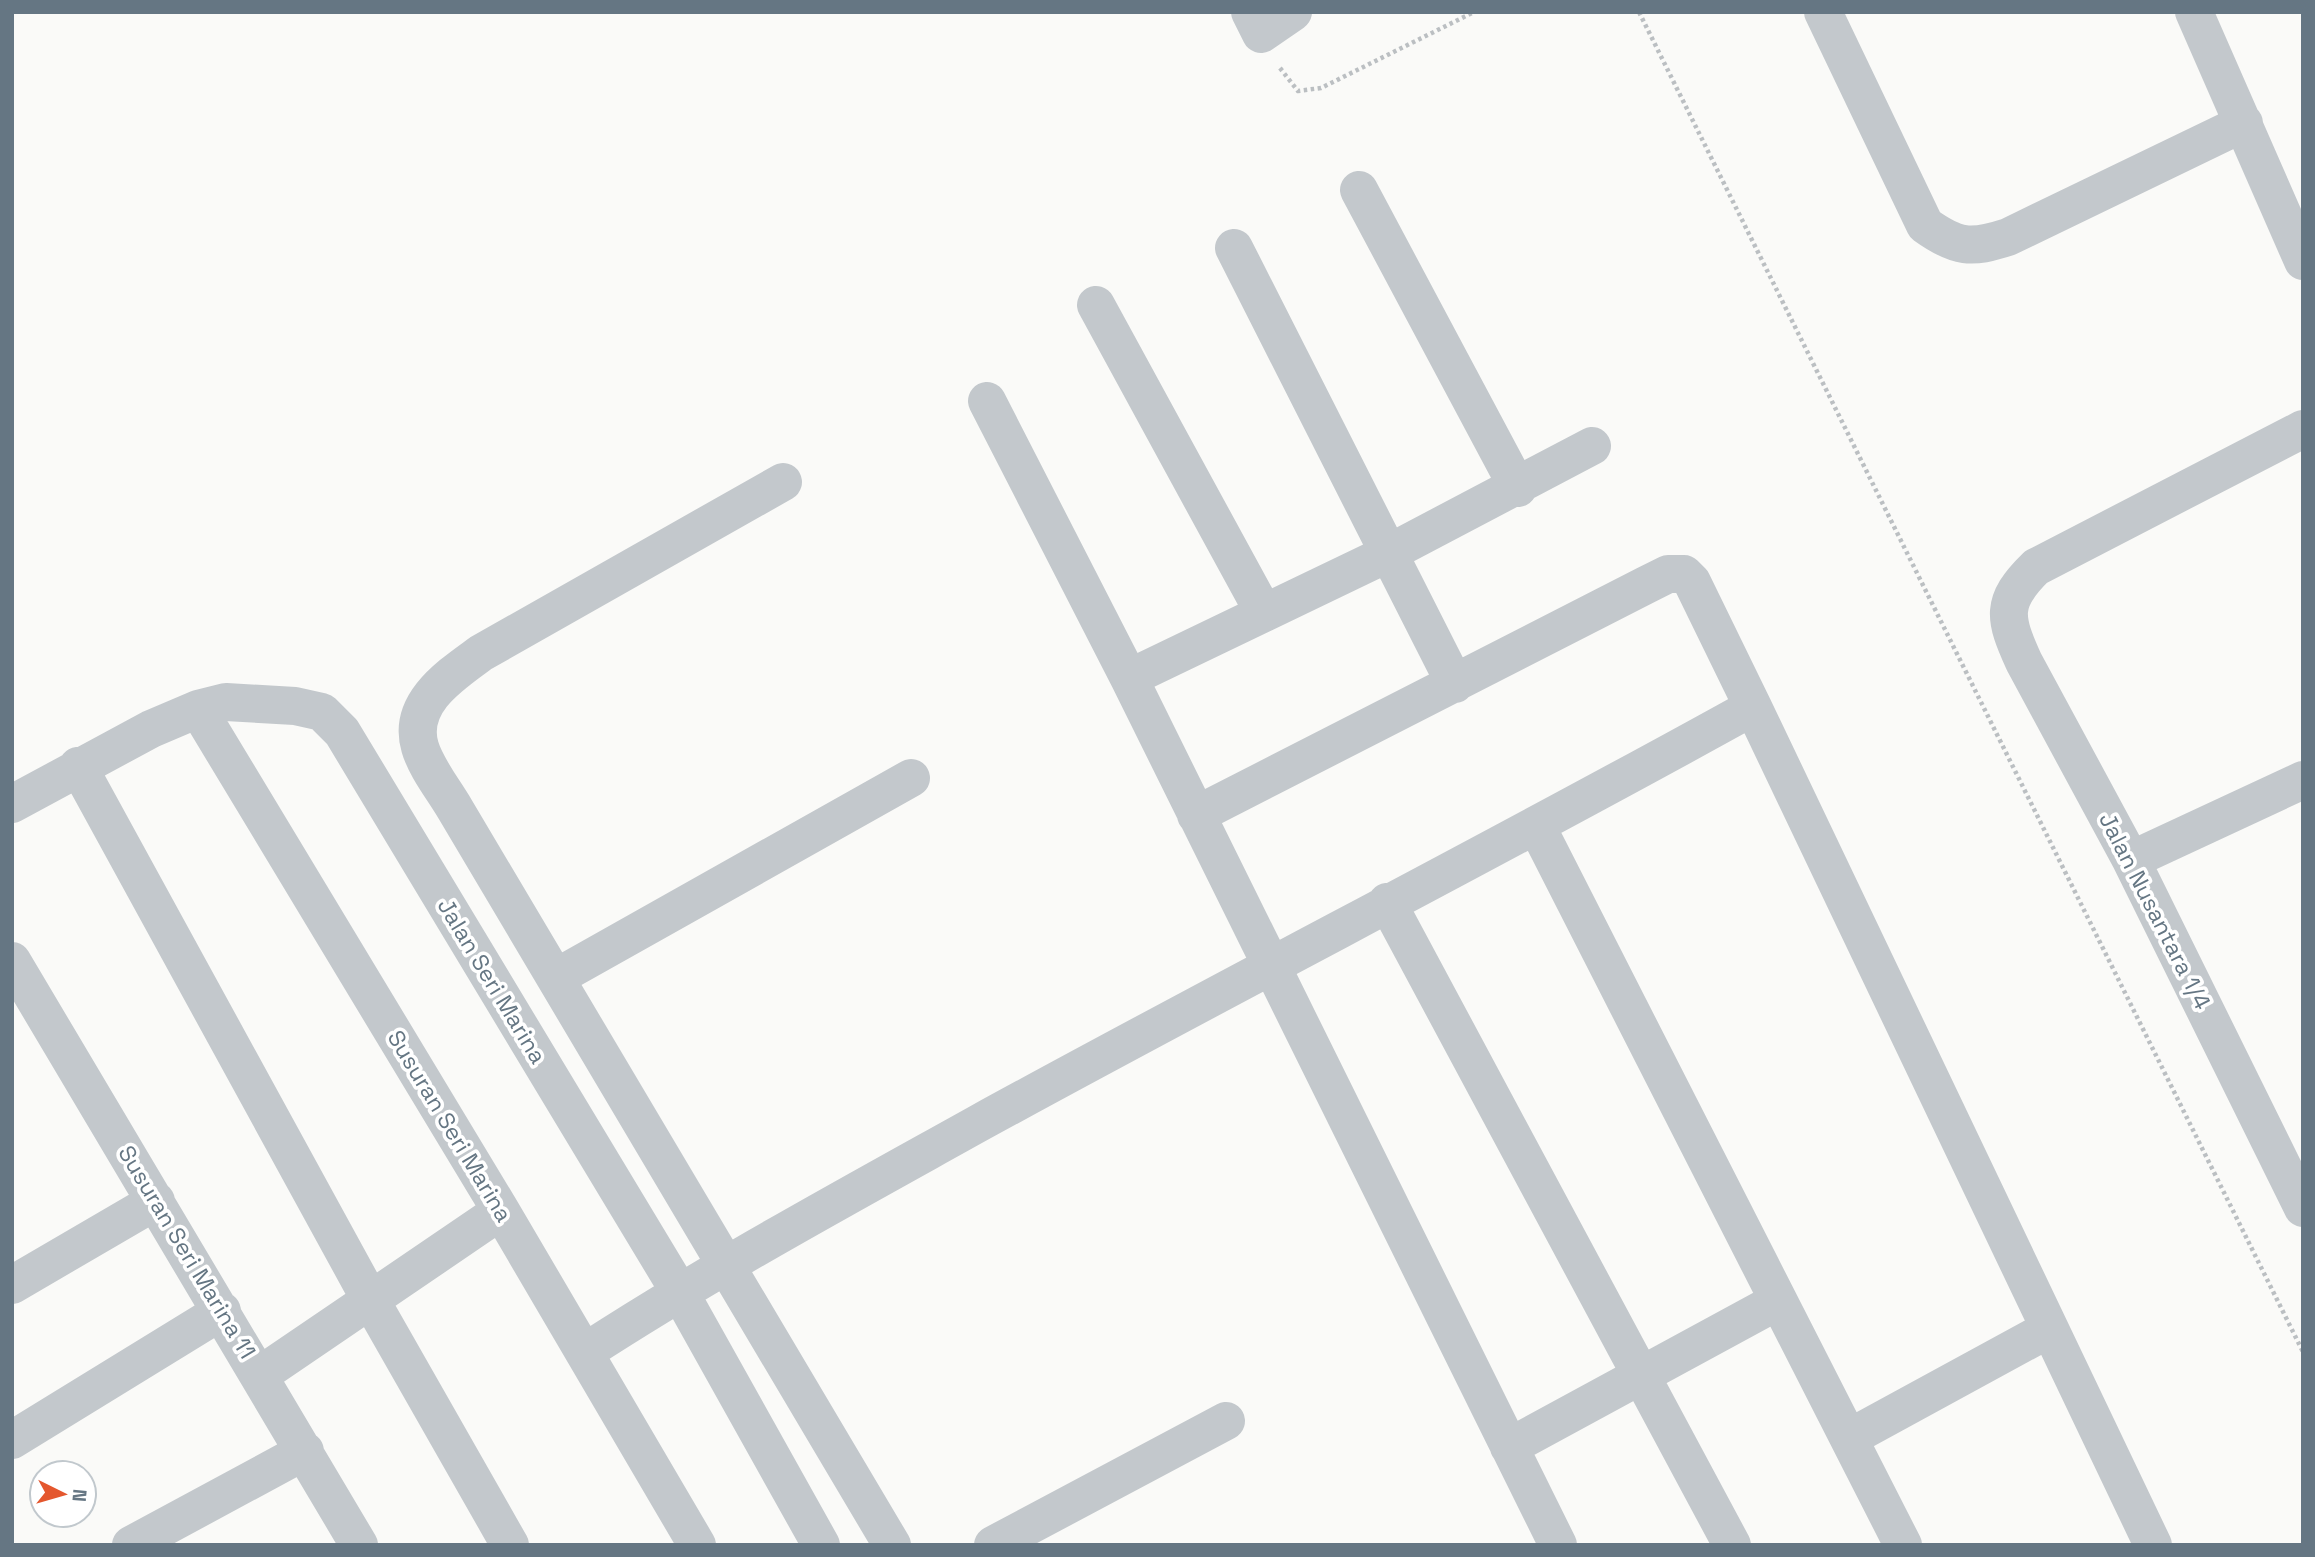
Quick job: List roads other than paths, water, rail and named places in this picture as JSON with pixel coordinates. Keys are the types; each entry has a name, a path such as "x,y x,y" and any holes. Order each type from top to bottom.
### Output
{"street":[{"path":"1256,23 1293,12"},
{"path":"1823,12 1925,225 1948,242 1979,246 2008,237 2244,123"},
{"path":"2194,12 2303,261"},
{"path":"1359,190 1518,488"},
{"path":"1234,248 1455,684"},
{"path":"1096,305 1264,613"},
{"path":"987,401 1129,678 1558,1545"},
{"name":"Jalan Nusantara 1/4","path":"2303,429 2036,567 2016,586 2010,598 2009,615 2013,638 2024,662 2130,860 2303,1208"},
{"path":"1129,678 1387,554 1518,488 1592,446"},
{"path":"783,482 481,653 445,679 421,711 418,729 420,748 892,1545"},
{"path":"1196,815 1646,585 1679,573 1692,582 2153,1545"},
{"name":"Jalan Seri Marina","path":"12,804 78,766 198,709 226,702 295,706 322,712 342,732 679,1291 821,1545"},
{"path":"585,1352 726,1263 1387,902 1537,827 1753,706"},
{"name":"Susuran Seri Marina","path":"198,709 501,1211 697,1545"},
{"path":"78,766 371,1301 510,1545"},
{"path":"556,977 911,778"},
{"path":"2130,860 2303,780"},
{"path":"1537,827 1903,1545"},
{"path":"1387,902 1732,1545"},
{"name":"Susuran Seri Marina 11","path":"12,961 359,1545"},
{"path":"12,1285 156,1201"},
{"path":"260,1375 501,1211"},
{"path":"1509,1447 1778,1301"},
{"path":"12,1440 222,1311"},
{"path":"1849,1438 2049,1329"},
{"path":"993,1545 1226,1421"},
{"path":"131,1545 305,1451"}]}
